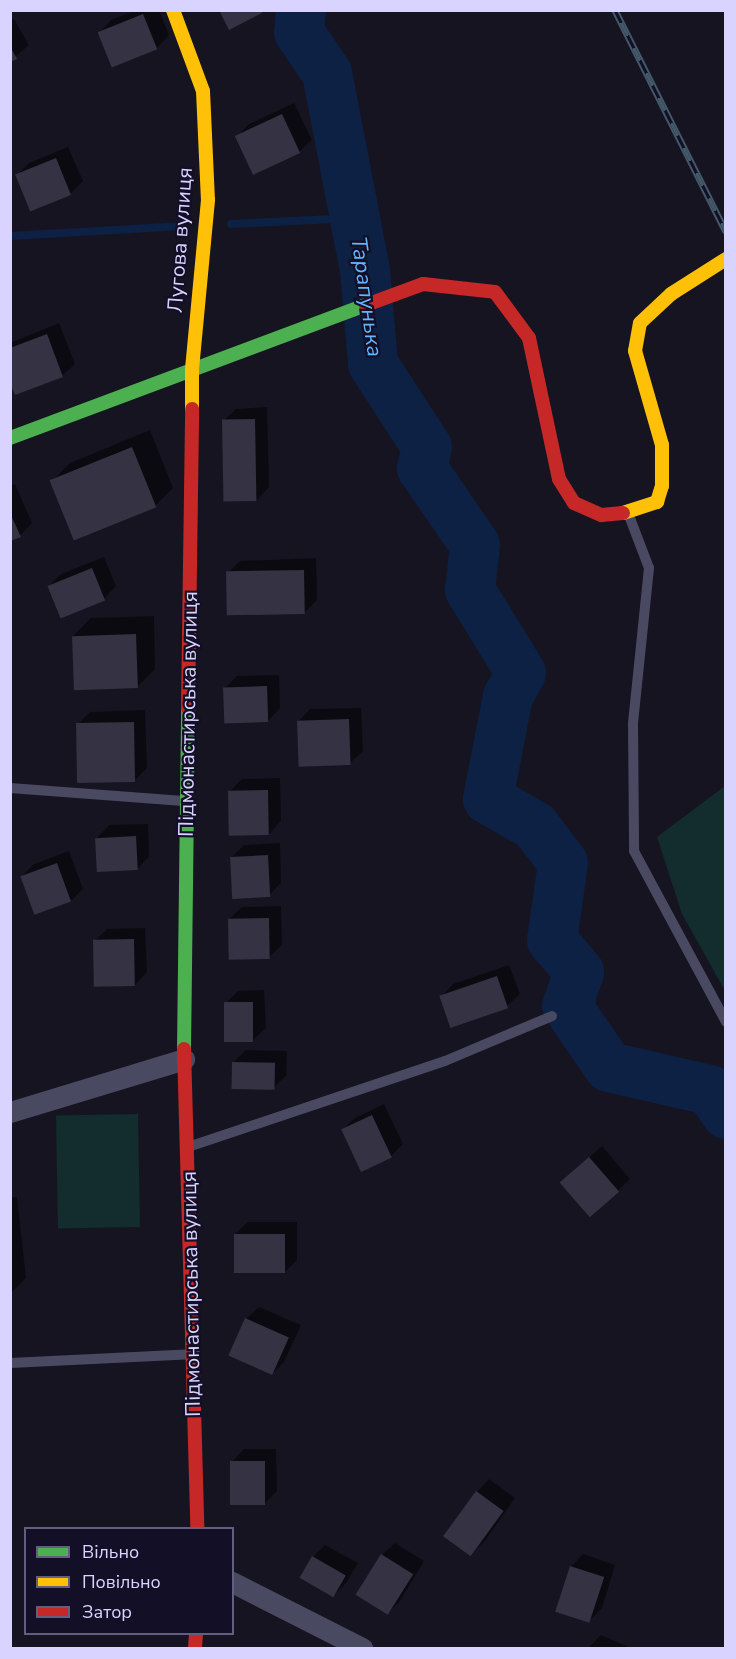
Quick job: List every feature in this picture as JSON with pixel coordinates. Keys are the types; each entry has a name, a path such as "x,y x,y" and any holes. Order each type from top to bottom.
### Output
{"street":[{"name":"Лугова вулиця","path":"173,10 203,91 208,200 192,370"},
{"path":"10,438 423,284 495,292 529,338 559,479 574,503 601,515 628,512 657,502 662,486 662,445 635,351 640,323 671,294 726,259"},
{"name":"Підмонастирська вулиця","path":"192,370 184,1059 197,1527"},
{"path":"10,1112 184,1059"},
{"path":"234,1583 362,1648"}],"lane":[{"path":"628,512 649,568 633,723 634,851 726,1022"},
{"path":"10,788 187,801"},
{"path":"187,1147 445,1061 552,1016"},
{"path":"10,1363 192,1354"}],"green space":[{"path":"725,786 725,991 682,914 657,837"},
{"path":"138,1114 140,1227 58,1228 56,1115"}],"building":[{"path":"219,10 261,10 262,13 229,30"},
{"path":"143,14 157,49 112,68 98,32"},
{"path":"10,46 17,59 10,62"},
{"path":"282,114 300,153 253,175 235,136"},
{"path":"56,158 71,195 30,212 15,174"},
{"path":"47,334 63,377 15,395 10,384 10,348"},
{"path":"255,419 256,501 223,502 222,420"},
{"path":"132,447 156,507 74,541 49,480"},
{"path":"10,513 21,537 10,541"},
{"path":"92,568 105,600 61,618 47,586"},
{"path":"304,570 305,614 227,615 226,571"},
{"path":"136,634 138,688 74,690 72,636"},
{"path":"267,686 268,722 224,724 223,688"},
{"path":"349,719 351,765 299,767 297,721"},
{"path":"134,722 135,782 77,783 76,723"},
{"path":"268,790 269,835 229,836 228,791"},
{"path":"136,836 138,870 97,872 95,838"},
{"path":"268,855 270,897 232,899 230,857"},
{"path":"57,863 71,902 34,915 20,876"},
{"path":"269,918 270,959 229,960 228,919"},
{"path":"134,939 135,986 94,987 93,940"},
{"path":"497,976 508,1008 450,1028 439,996"},
{"path":"224,1002 253,1002 253,1042 224,1042"},
{"path":"232,1062 275,1063 275,1090 232,1089"},
{"path":"372,1115 392,1158 361,1172 341,1129"},
{"path":"589,1157 619,1192 590,1217 560,1183"},
{"path":"234,1234 285,1234 285,1273 234,1273"},
{"path":"245,1318 289,1338 272,1375 228,1355"},
{"path":"230,1461 265,1461 265,1505 230,1505"},
{"path":"476,1491 504,1511 471,1556 443,1536"},
{"path":"381,1554 413,1574 388,1615 356,1595"},
{"path":"312,1556 346,1576 333,1597 300,1578"},
{"path":"570,1566 604,1577 589,1623 555,1612"}],"waterway":[{"name":"Тарапунька","path":"301,10 299,32 327,73 365,270 373,364 427,447 422,468 475,545 470,590 521,673 508,696 488,799 535,826 563,863 552,940 579,972 567,1006 609,1067 710,1090 726,1114"},
{"name":"Тарапунька","path":"231,224 355,218"},
{"name":"Тарапунька","path":"10,236 181,226"}],"railway":[{"path":"615,10 726,232"}],"traffic: fast":[{"path":"10,438 366,305"},
{"path":"184,1049 188,708"}],"traffic: slow":[{"path":"173,10 203,91 208,200 192,370 192,409"},
{"path":"623,513 657,502 662,486 662,445 635,351 640,323 671,294 726,259"}],"traffic: jam":[{"path":"366,305 423,284 495,292 529,338 559,479 574,503 601,515 623,513"},
{"path":"188,708 192,409"},
{"path":"184,1049 197,1527"},
{"path":"195,1648 196,1635"}]}
